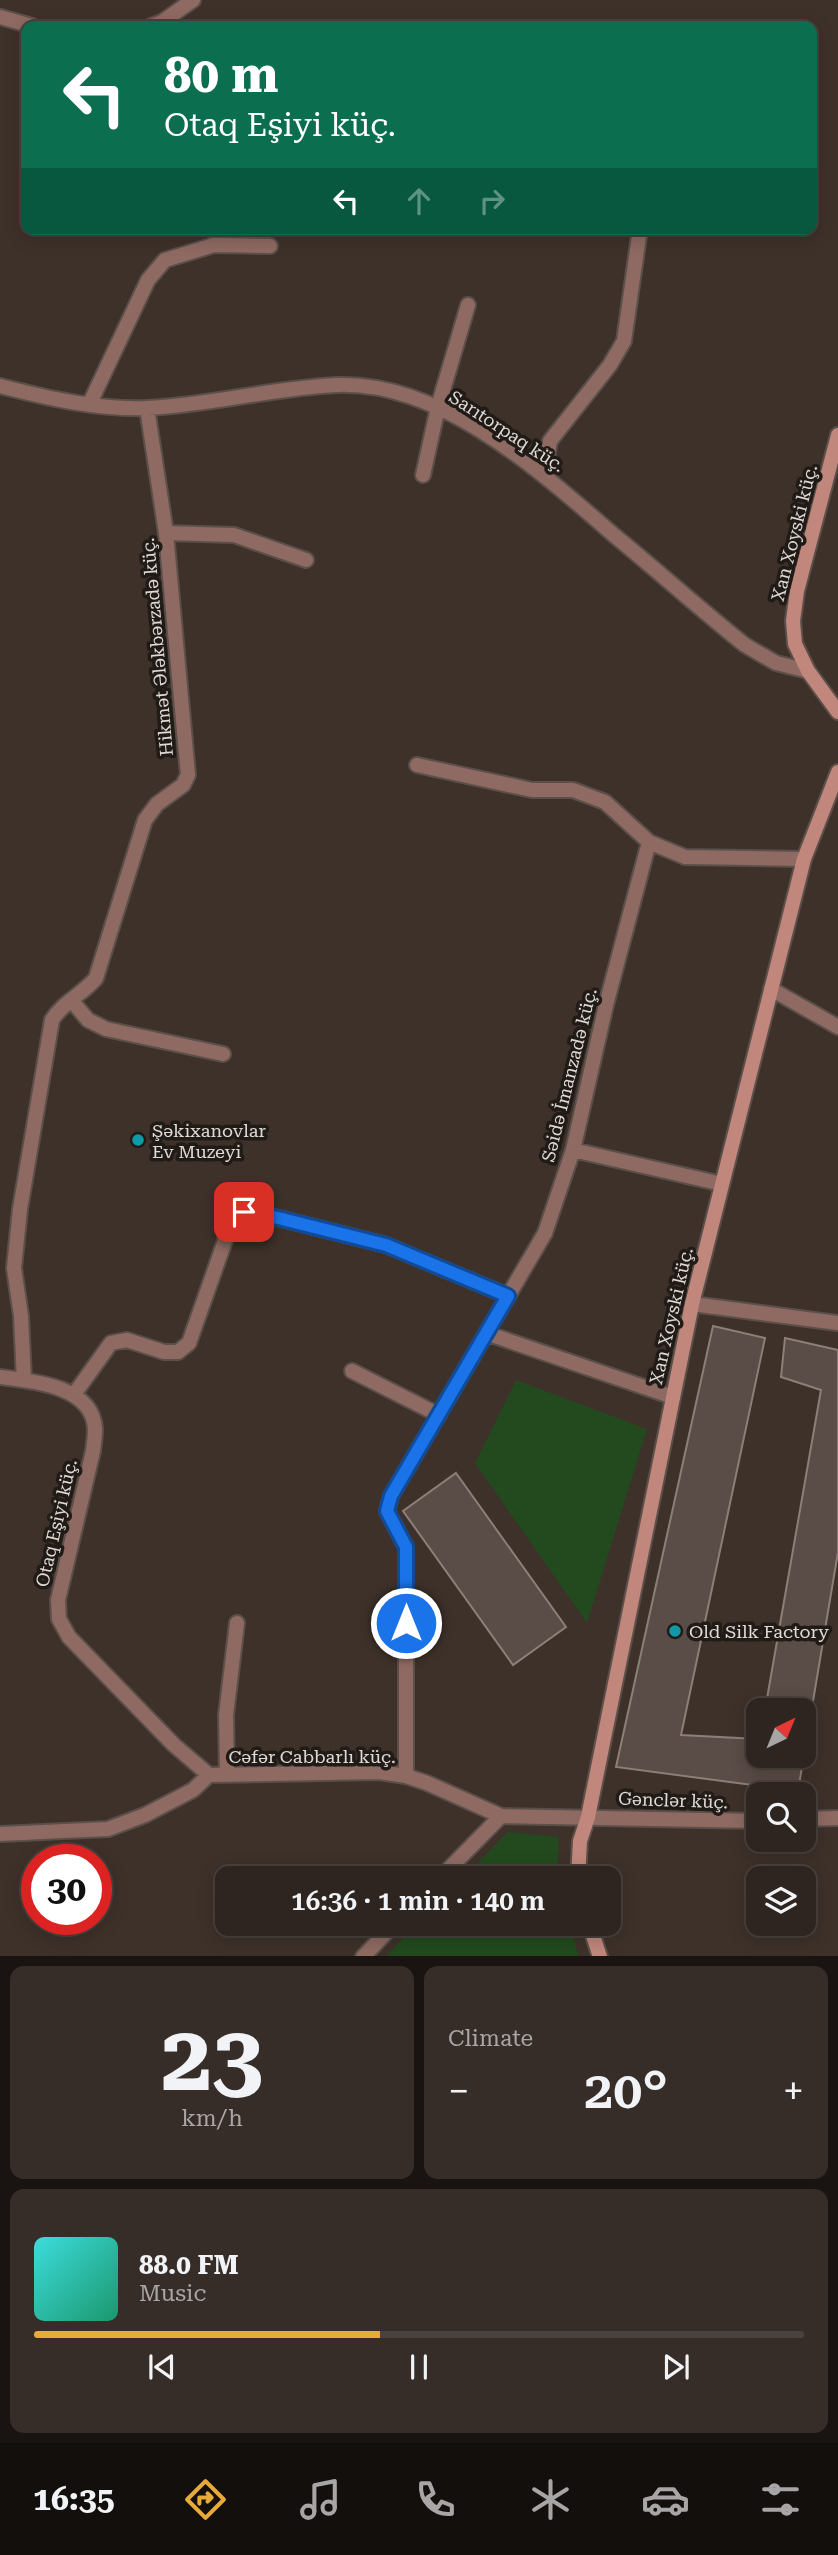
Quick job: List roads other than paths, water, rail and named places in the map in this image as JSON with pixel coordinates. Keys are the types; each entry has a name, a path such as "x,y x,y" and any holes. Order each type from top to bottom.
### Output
{"street":[{"path":"163,21 193,0"},
{"path":"0,18 21,23"},
{"path":"544,475 550,441 610,365 624,341 639,235"},
{"path":"90,403 148,280 165,260 214,245 270,246"},
{"path":"423,475 438,407 468,305"},
{"name":"Sarıtorpaq küç.","path":"0,387 37,396 147,408 338,385 391,391 438,407 478,430 544,475 745,645 776,663 808,671"},
{"name":"Hikmət Ələkbərzadə küç.","path":"24,1380 14,1268 20,1209 52,1020 59,1009 86,991 96,978 145,820 157,804 183,785 188,775 166,533 147,408"},
{"name":"Xan Xoyski küç.","path":"838,435 797,592 793,621 796,644 808,671 838,712"},
{"path":"166,533 234,535 306,560"},
{"path":"417,765 532,790 572,789 605,802 649,842 685,857 804,859"},
{"name":"Xan Xoyski küç.","path":"579,1866 580,1841 692,1304 804,859 836,781"},
{"name":"Səidə İmanzadə küç.","path":"406,1776 406,1547 387,1511 391,1496 545,1233 573,1150 606,1005 649,842"},
{"path":"771,989 838,1027"},
{"path":"71,1000 88,1020 106,1029 223,1054"},
{"path":"573,1150 722,1184"},
{"path":"0,1377 75,1393 111,1343 127,1340 163,1352 178,1352 189,1343 232,1221 244,1212 258,1213 386,1245 508,1296"},
{"path":"692,1304 838,1323"},
{"path":"486,1333 673,1397"},
{"path":"352,1371 439,1415"},
{"name":"Otaq Eşiyi küç.","path":"75,1393 90,1411 95,1427 93,1451 58,1600 59,1619 69,1637 174,1745 209,1775"},
{"path":"227,1775 226,1715 237,1623"},
{"name":"Cəfər Cabbarlı küç.","path":"0,1834 108,1829 145,1815 193,1790 209,1775 379,1772 406,1776 427,1783 501,1816 587,1817"},
{"path":"452,1866 501,1816"},
{"name":"Gənclər küç.","path":"587,1817 746,1821"},
{"path":"816,1819 838,1818"},
{"path":"363,1956 383,1936"},
{"path":"593,1936 600,1956"}],"place":[{"name":"Şəkixanovlar Ev Muzeyi","path":"138,1140"},
{"name":"Old Silk Factory","path":"675,1631"}]}
